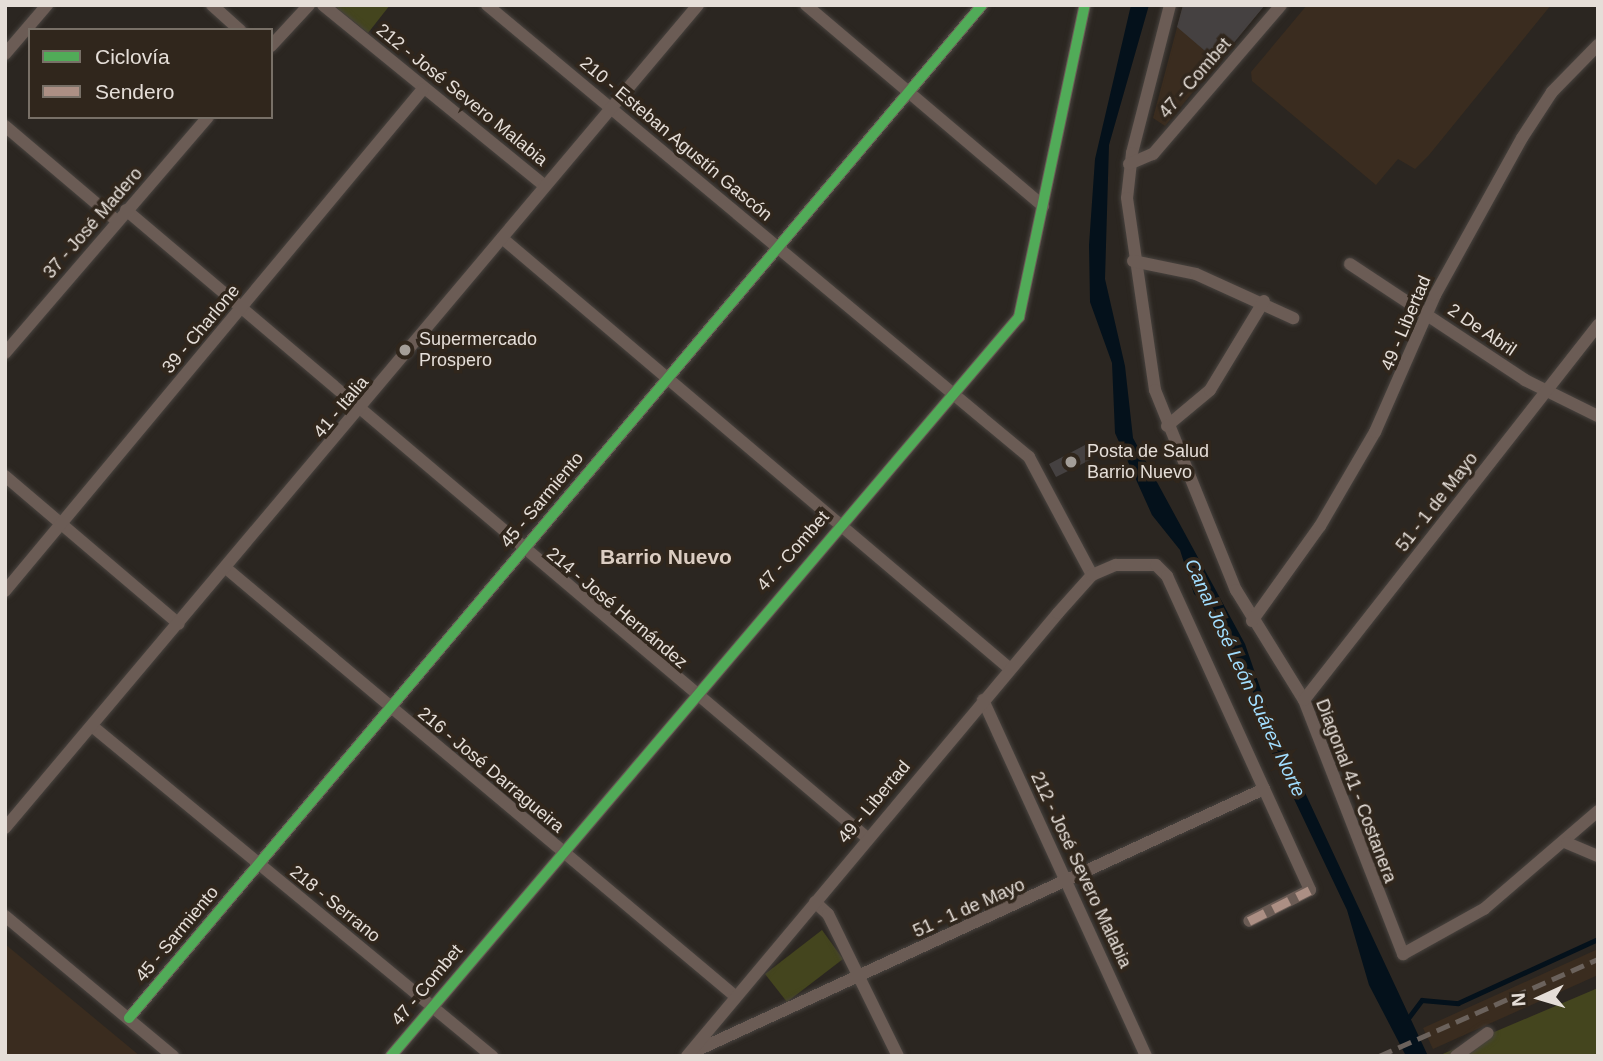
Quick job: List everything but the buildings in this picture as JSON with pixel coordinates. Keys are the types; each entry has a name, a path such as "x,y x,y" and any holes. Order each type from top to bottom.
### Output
{"street":[{"path":"5,54 47,5"},
{"path":"212,5 238,28"},
{"path":"273,44 309,5"},
{"name":"212 - José Severo Malabia","path":"323,5 545,186"},
{"name":"210 - Esteban Agustín Gascón","path":"487,5 954,390 1034,463 1092,575"},
{"name":"41 - Italia","path":"5,828 360,412 698,5"},
{"path":"806,5 1043,206"},
{"name":"45 - Sarmiento","path":"129,1018 982,5"},
{"name":"47 - Combet","path":"391,1056 692,696 1025,307 1085,5"},
{"name":"Diagonal 41 - Costanera","path":"1170,5 1129,164 1133,261 1144,344 1167,426 1252,621 1304,700 1403,954 1484,909 1567,843"},
{"name":"47 - Combet","path":"1129,164 1153,154 1280,5"},
{"name":"49 - Libertad","path":"1252,621 1375,432 1427,314 1522,138 1552,92 1598,45"},
{"name":"39 - Charlone","path":"5,591 424,89"},
{"name":"37 - José Madero","path":"5,353 206,119"},
{"path":"5,126 117,221"},
{"name":"214 - José Hernández","path":"126,210 692,696 866,837"},
{"path":"502,238 667,380 841,522 1009,668"},
{"path":"1133,261 1196,274 1264,301 1293,318"},
{"name":"2 De Abril","path":"1350,264 1547,390 1598,416"},
{"path":"1167,426 1210,390 1264,301"},
{"name":"51 - 1 de Mayo","path":"1304,700 1598,325"},
{"path":"5,476 179,624"},
{"path":"1092,575 1139,562 1167,576 1310,890 1249,921"},
{"name":"216 - José Darragueira","path":"227,569 561,853 735,996"},
{"name":"49 - Libertad","path":"687,1055 866,837 1009,668 1092,575"},
{"name":"212 - José Severo Malabia","path":"983,700 1146,1056"},
{"name":"218 - Serrano","path":"92,726 492,1056"},
{"name":"51 - 1 de Mayo","path":"687,1055 1066,883 1264,789"},
{"path":"1598,811 1567,843 1598,856"},
{"path":"815,902 859,976 898,1056"},
{"path":"5,916 173,1056"},
{"path":"1456,1056 1488,1033"}],"shaded area":[{"path":"333,5 390,5 368,33"},
{"path":"1183,5 1265,5 1165,126 1153,118"},
{"path":"1307,5 1551,5 1429,155 1415,169 1398,159 1376,185 1252,81 1251,72"},
{"path":"822,930 843,959 787,1002 765,974"},
{"path":"5,944 140,1056 5,1056"},
{"path":"1598,949 1598,975 1433,1049 1423,1028"},
{"path":"1598,988 1598,1056 1438,1056"}],"water":[{"path":"1131,5 1149,5 1109,145 1105,279 1125,366 1133,438 1245,644 1272,722 1428,1056 1406,1056 1369,985 1347,910 1263,734 1257,700 1211,608 1194,594 1180,550 1152,515 1115,433 1112,363 1090,302 1089,245 1095,159"}],"waterway":[{"path":"1409,1017 1422,1000 1458,1003 1598,939"}],"railway":[{"path":"1379,1056 1598,959"}],"marked path":[{"path":"1249,921 1310,890"}],"cycle path":[{"path":"129,1018 982,5"},
{"path":"391,1056 1019,317 1085,5"}],"place":[{"name":"Supermercado Prospero","path":"405,350"},
{"name":"Posta de Salud Barrio Nuevo","path":"1071,462"}],"district":[{"name":"Barrio Nuevo","path":"666,557"}],"water label":[{"name":"Canal José León Suárez Norte","path":"1245,678"}]}
